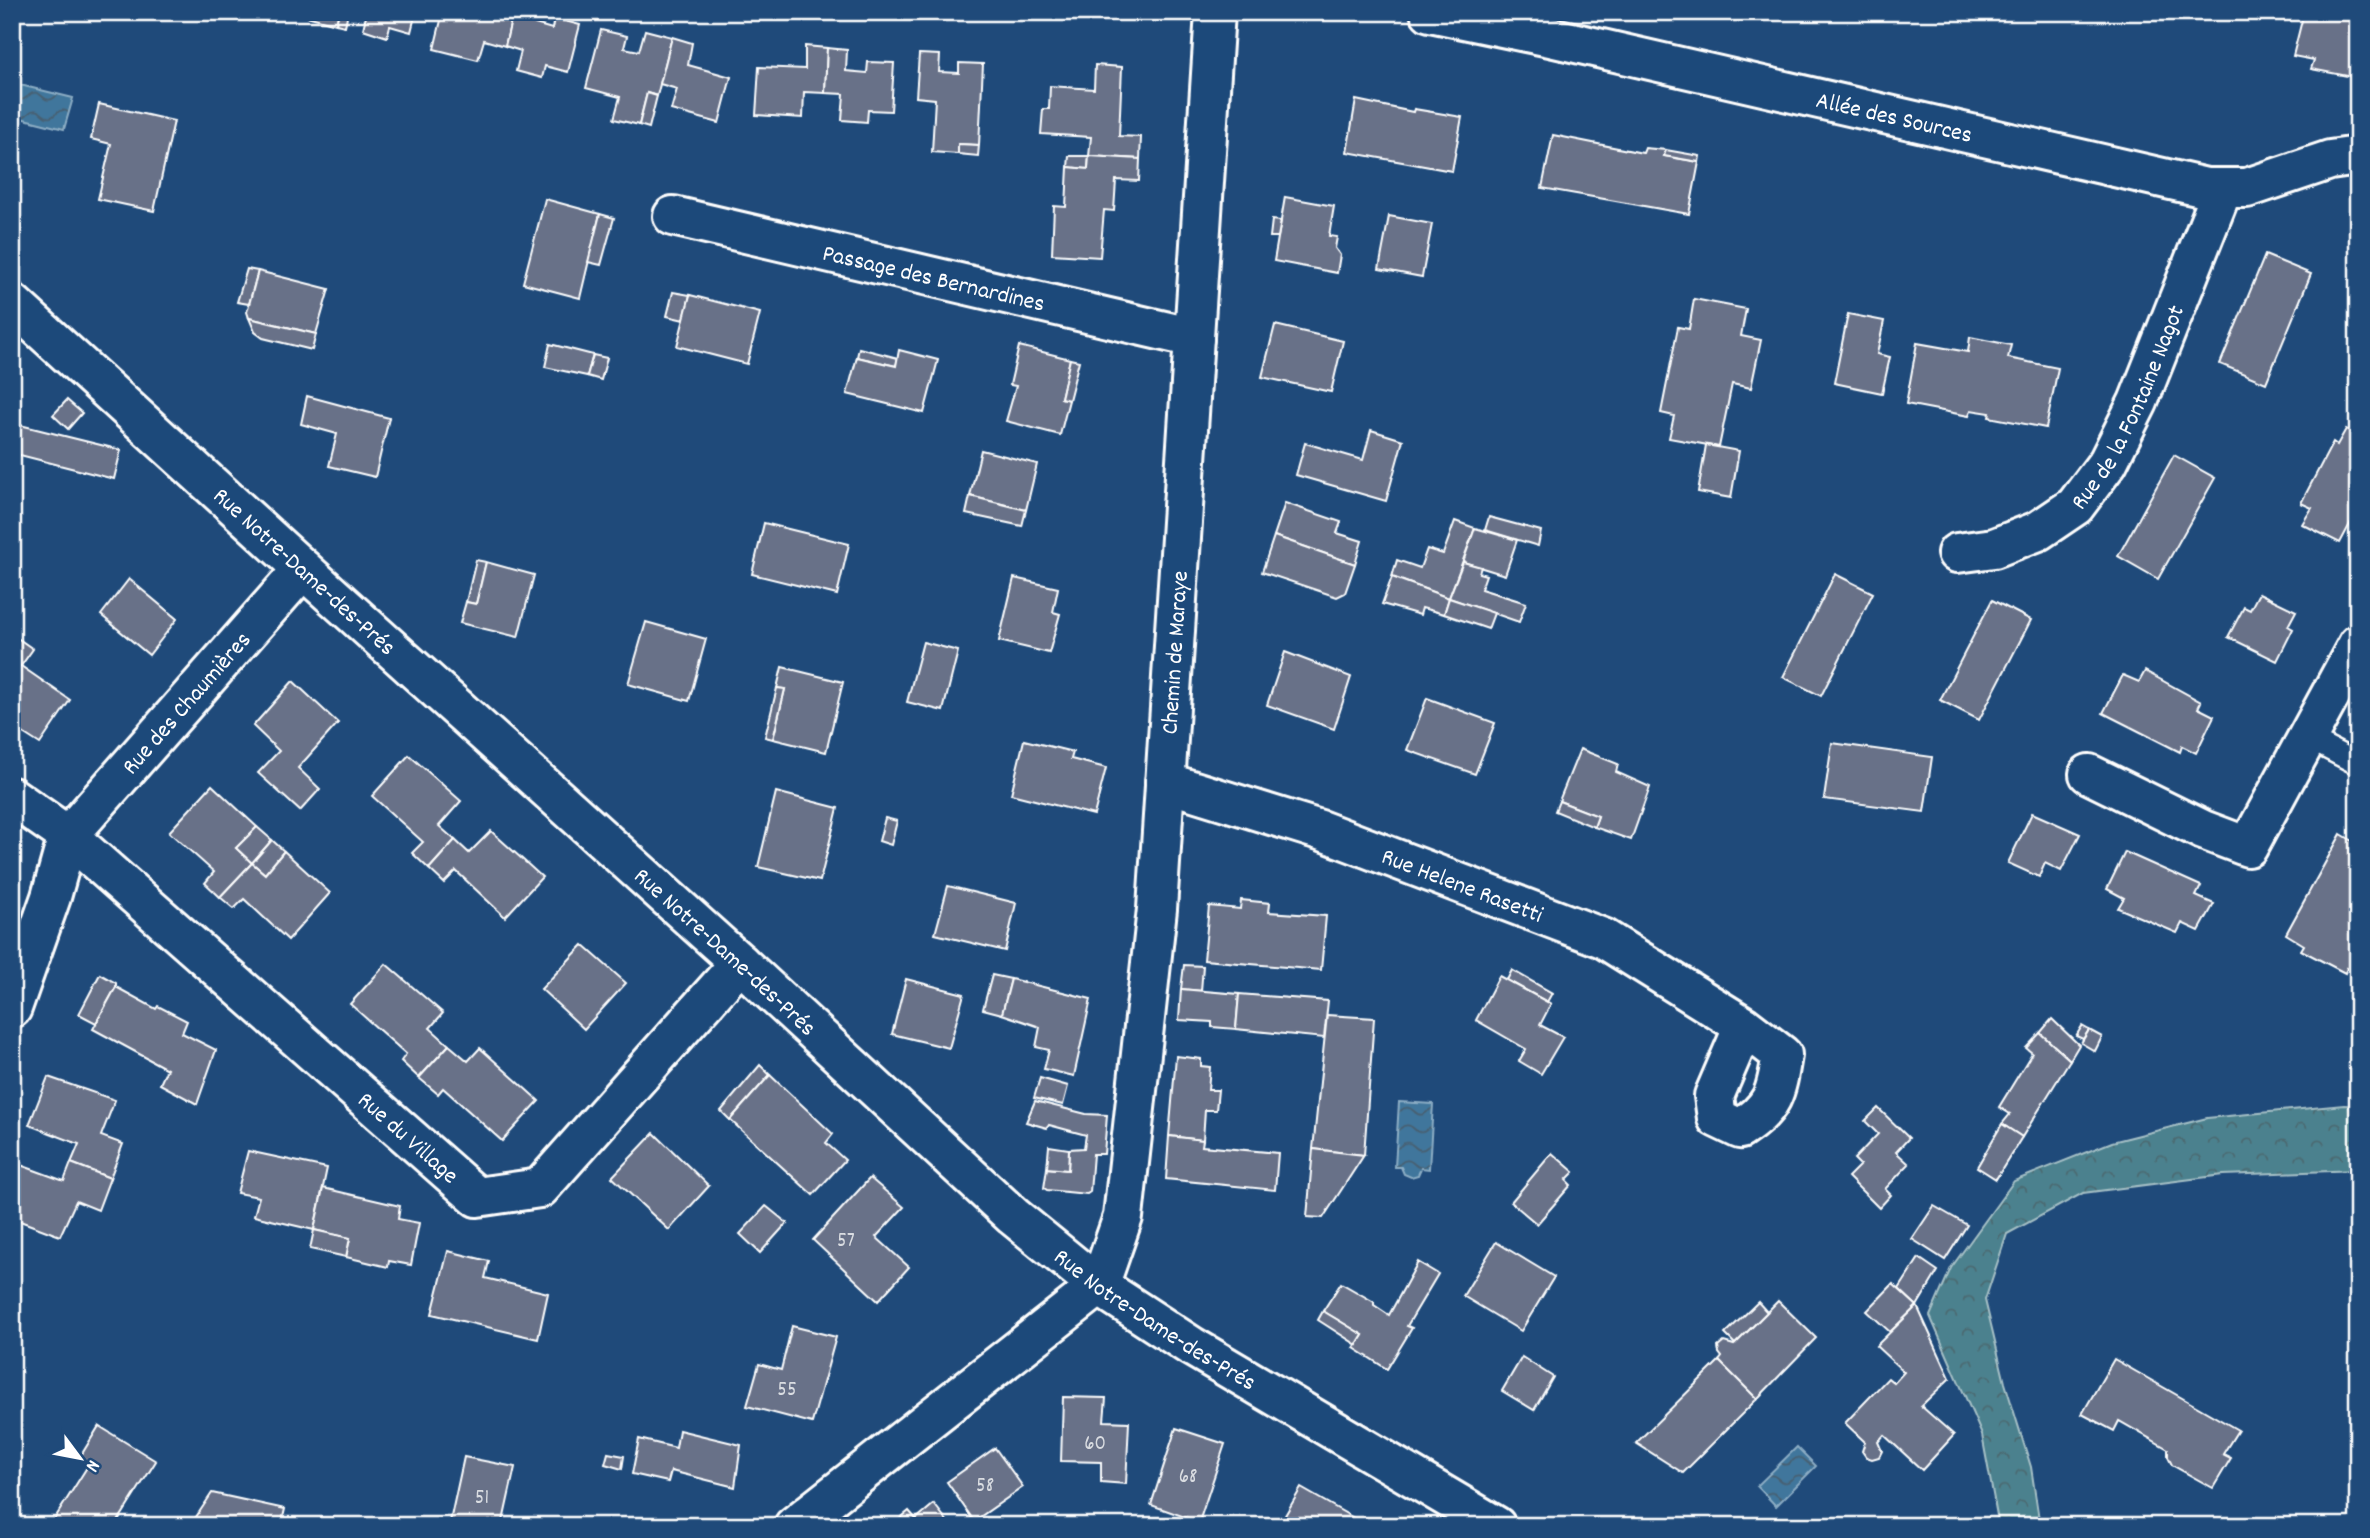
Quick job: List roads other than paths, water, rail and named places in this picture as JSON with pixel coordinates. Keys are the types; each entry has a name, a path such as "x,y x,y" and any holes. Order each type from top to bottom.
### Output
{"street":[{"name":"Chemin de Maraye","path":"1099,1286 1123,1217 1157,909 1215,12"},
{"name":"Allée des Sources","path":"1430,12 1563,40 2206,188 2247,188 2330,160 2358,156"},
{"name":"Rue de la Fontaine Nagot","path":"1957,553 1994,548 2038,531 2075,506 2108,461 2138,402 2223,188"},
{"name":"Passage des Bernardines","path":"673,216 1194,338"},
{"name":"Rue Notre-Dame-des-Prés","path":"12,303 740,963 1013,1216 1099,1286 1191,1346 1496,1526"},
{"name":"Rue des Chaumières","path":"12,1008 51,897 68,836 303,569"},
{"path":"2089,774 2203,830 2248,847 2358,644"},
{"name":"Rue Helene Rasetti","path":"1165,782 1320,830 1603,938 1744,1026"},
{"path":"12,797 68,836"},
{"name":"Rue du Village","path":"68,836 477,1197 540,1188 740,963"},
{"path":"794,1526 1099,1286"}],"lane":[{"path":"2308,738 2358,764"}],"water":[{"path":"12,83 73,98 64,129 12,116"},
{"path":"1399,1102 1433,1104 1429,1169 1421,1168 1418,1175 1411,1177 1404,1174 1401,1167 1395,1167"},
{"path":"1797,1447 1816,1466 1776,1506 1757,1486"}]}
